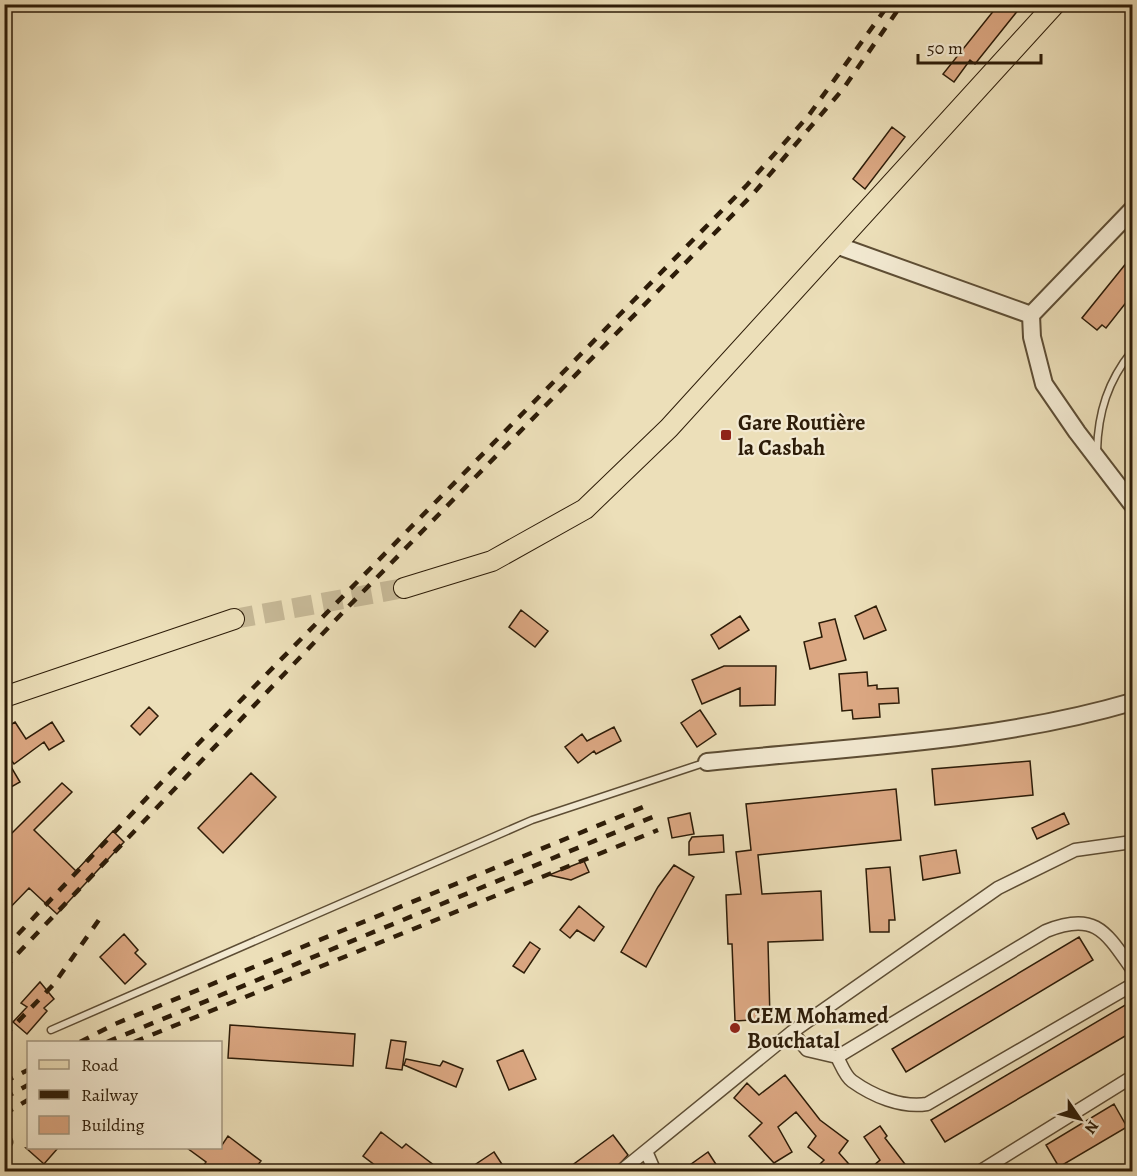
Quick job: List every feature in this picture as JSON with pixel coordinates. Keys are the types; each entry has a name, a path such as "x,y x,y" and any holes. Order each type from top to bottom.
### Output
{"main road":[{"path":"404,588 492,561 585,509 669,428 1055,4"},
{"path":"4,697 234,619"}],"street":[{"path":"1132,210 1031,315 1032,338 1044,384 1132,504"},
{"path":"836,245 1031,315"},
{"path":"707,762 976,734 1097,712 1132,702"},
{"path":"620,1172 792,1032 998,888 1075,850 1132,842"},
{"path":"792,1032 807,1050 837,1057 1046,931 1077,921 1095,926 1104,932 1132,969"},
{"path":"837,1057 850,1080 897,1104 913,1106 927,1104 1132,985"},
{"path":"979,1172 1132,1077"},
{"path":"646,1151 655,1172"}],"lane":[{"path":"1097,458 1097,422 1110,382 1132,351"},
{"path":"51,1030 532,820 707,762"}],"building":[{"path":"999,4 1023,4 975,64 970,60 954,82 943,74"},
{"path":"892,127 905,137 865,189 853,179"},
{"path":"1132,256 1132,295 1106,328 1102,325 1097,330 1082,318"},
{"path":"876,606 886,630 864,639 855,616"},
{"path":"521,610 548,631 535,647 509,627"},
{"path":"740,616 749,630 719,649 711,635"},
{"path":"835,619 846,660 810,669 804,642 822,637 819,623"},
{"path":"724,666 776,666 775,705 740,706 740,688 702,704 692,680"},
{"path":"867,672 868,686 877,685 877,689 898,688 899,703 879,704 880,717 853,719 852,710 842,711 839,674"},
{"path":"149,707 158,716 140,735 131,726"},
{"path":"700,710 716,734 697,747 681,723"},
{"path":"15,722 26,739 52,722 64,741 49,750 44,742 14,764 4,750 4,729"},
{"path":"614,727 621,741 596,754 594,751 578,763 565,747 582,734 587,741"},
{"path":"4,755 20,782 4,791"},
{"path":"1030,761 1033,795 935,805 932,769"},
{"path":"251,773 276,797 223,853 198,828"},
{"path":"62,783 72,792 34,830 76,871 113,831 124,842 57,914 29,888 4,914 4,841"},
{"path":"896,789 901,840 758,855 762,894 821,891 823,940 768,942 770,1019 735,1021 732,944 728,944 726,895 741,894 736,852 751,850 746,804"},
{"path":"690,813 694,834 672,838 668,818"},
{"path":"1064,813 1069,824 1037,839 1032,828"},
{"path":"723,835 724,852 689,855 689,842 692,837"},
{"path":"956,850 960,873 923,880 920,856"},
{"path":"584,861 589,872 571,880 549,875"},
{"path":"674,865 694,877 646,967 621,952 658,887"},
{"path":"890,867 895,920 889,920 889,932 870,932 866,869"},
{"path":"579,906 604,927 594,941 577,930 570,938 560,930"},
{"path":"124,934 138,950 135,953 146,964 125,984 100,957"},
{"path":"1079,937 1093,960 906,1072 892,1049"},
{"path":"530,942 540,949 524,973 513,966"},
{"path":"40,982 54,999 44,1008 47,1011 27,1034 13,1022 27,1007 21,1003"},
{"path":"1132,1001 1132,1032 945,1142 931,1120"},
{"path":"230,1025 355,1034 353,1066 228,1058"},
{"path":"391,1040 406,1042 402,1070 386,1068"},
{"path":"523,1050 536,1079 509,1090 497,1061"},
{"path":"406,1059 440,1066 443,1061 463,1069 456,1087 404,1065"},
{"path":"785,1075 820,1120 848,1141 839,1153 856,1172 827,1172 820,1164 824,1160 808,1147 816,1136 796,1112 778,1127 792,1152 774,1163 749,1136 762,1123 734,1098 747,1083 759,1095"},
{"path":"1114,1104 1127,1127 1059,1167 1046,1145"},
{"path":"880,1126 887,1136 885,1138 911,1172 866,1172 880,1160 864,1137"},
{"path":"381,1132 402,1148 406,1144 443,1172 384,1172 363,1156"},
{"path":"613,1135 628,1155 612,1172 563,1172"},
{"path":"228,1136 261,1161 252,1172 199,1172 206,1162 188,1149 222,1149"},
{"path":"27,1149 57,1149 44,1164"},
{"path":"494,1152 507,1172 464,1172"},
{"path":"708,1152 721,1172 680,1172"}],"tunnel":[{"path":"234,619 404,588"}],"railway":[{"path":"4,949 193,749 747,185 809,115 889,4"},
{"path":"4,968 348,607 753,194 843,89 902,4"},
{"path":"82,1041 115,1024 648,805"},
{"path":"109,1041 655,816"},
{"path":"136,1041 658,830"},
{"path":"4,1036 54,984 103,914"},
{"path":"4,1082 27,1070"},
{"path":"4,1098 27,1086"},
{"path":"4,1114 27,1101"}],"place":[{"name":"Gare Routière la Casbah","path":"726,435"},
{"name":"CEM Mohamed Bouchatal","path":"735,1028"}]}
